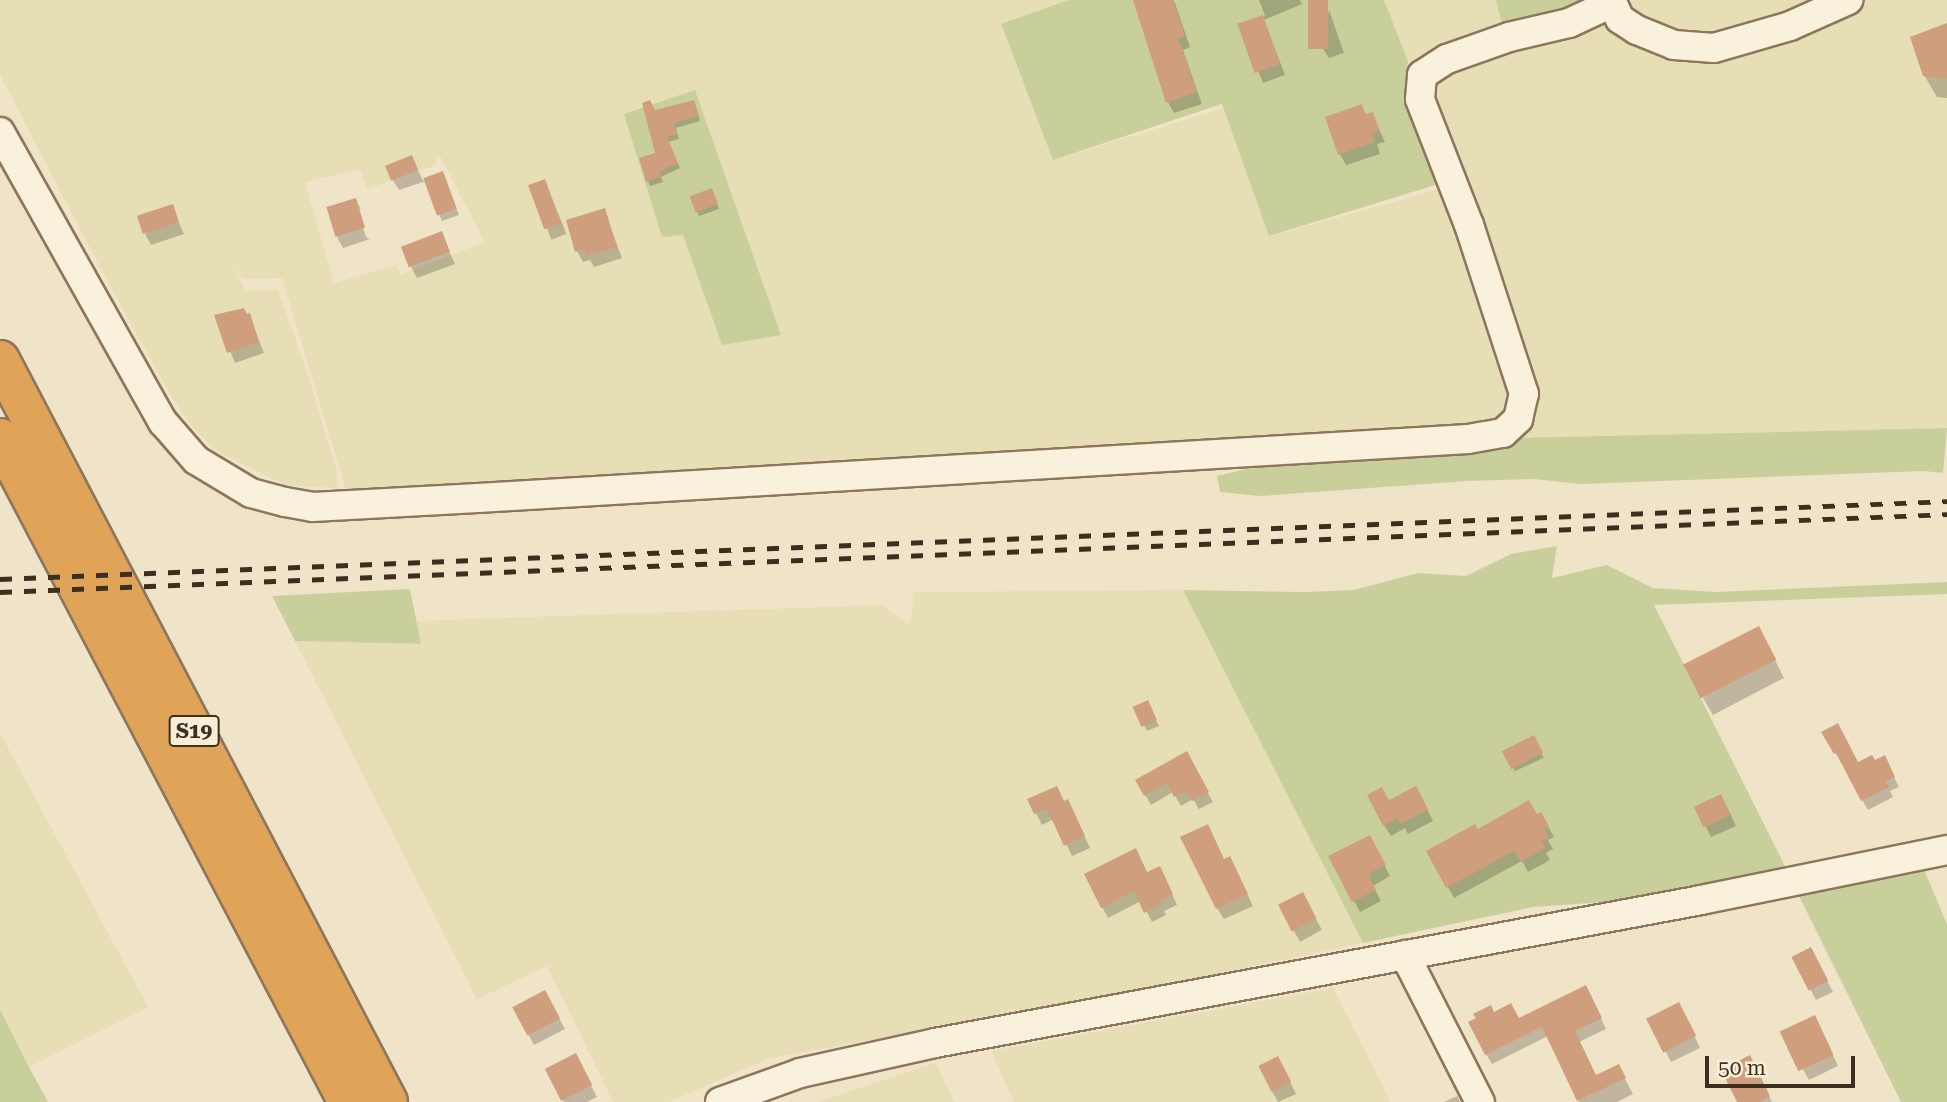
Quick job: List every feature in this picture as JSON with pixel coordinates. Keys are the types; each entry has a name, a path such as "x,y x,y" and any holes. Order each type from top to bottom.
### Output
{"highway":[{"name":"S19","path":"0,360 388,1102"},
{"name":"S19","path":"0,438 348,1102"}],"street":[{"path":"0,132 163,422 196,460 251,493 285,502 313,507 1468,439 1503,433 1518,419 1524,394 1465,215 1420,99 1422,75 1447,60 1509,37 1569,23 1612,2 1620,19 1637,30 1674,45 1714,48 1790,26 1849,0"},
{"path":"720,1102 774,1081 848,1061 1702,901 1947,850"},
{"path":"1405,955 1479,1102"}],"shaded area":[{"path":"0,0 1068,0 1001,25 1053,160 1230,106 1270,236 1455,185 1524,394 1503,433 350,503 282,278 243,279 232,265 246,290 278,290 306,369 337,472 337,488 286,485 216,451 192,426 171,396 101,269 0,75","holes":["440,156 485,242 400,275 396,265 334,283 305,182 360,169 367,189 433,166"]},
{"path":"1384,0 1499,0 1509,37 1422,75 1408,61"},
{"path":"1620,0 1947,0 1947,428 1518,438 1536,405 1516,332 1432,98 1438,79 1603,22 1650,49"},
{"path":"1183,590 1363,943 1096,999 770,1058 669,1102 613,1102 547,966 477,999 295,641 421,644 417,621 882,605 910,626 914,592"},
{"path":"0,733 148,1007 29,1067 0,1009"},
{"path":"1333,988 1391,1102 1014,1102 991,1051"},
{"path":"936,1063 954,1102 817,1102 847,1092"}],"green space":[{"path":"1068,0 1384,0 1408,61 1405,87 1442,183 1269,236 1222,104 1053,160 1001,24"},
{"path":"1496,0 1596,0 1504,31"},
{"path":"695,90 781,335 722,345 683,235 662,237 624,114"},
{"path":"1947,428 1943,473 1923,471 1581,484 1534,479 1467,481 1260,496 1220,492 1217,476 1246,469 1415,453 1518,438"},
{"path":"1557,546 1552,578 1607,565 1653,588 1716,592 1947,582 1947,594 1654,605 1788,872 1663,898 1533,907 1363,943 1183,590 1354,590 1418,573 1466,576 1511,554"},
{"path":"410,589 421,644 295,641 272,596"},
{"path":"1923,867 1947,924 1947,1102 1901,1102 1797,892"},
{"path":"0,1009 29,1067 48,1102 0,1102"}],"building":[{"path":"1133,0 1173,0 1185,36 1178,38 1197,92 1166,103"},
{"path":"1308,0 1328,0 1328,49 1308,49"},
{"path":"1263,15 1280,64 1254,73 1237,24"},
{"path":"1947,23 1947,79 1923,76 1910,37"},
{"path":"650,100 655,110 694,100 699,116 674,123 677,134 667,137 678,163 660,171 661,177 646,182 639,158 655,153 642,103"},
{"path":"1362,104 1365,114 1373,112 1380,131 1372,133 1375,142 1338,155 1325,117"},
{"path":"412,155 418,170 391,181 385,166"},
{"path":"443,171 457,209 437,216 423,178"},
{"path":"545,179 561,223 544,229 528,185"},
{"path":"712,188 718,204 696,212 690,197"},
{"path":"356,198 365,228 335,237 326,207"},
{"path":"173,204 179,222 143,234 137,216"},
{"path":"605,208 617,247 586,256 584,249 575,252 566,220"},
{"path":"442,231 450,252 409,267 401,247"},
{"path":"244,308 247,314 250,313 259,342 227,353 214,315"},
{"path":"1759,626 1776,660 1701,698 1683,665"},
{"path":"1148,700 1157,720 1141,727 1132,707"},
{"path":"1838,723 1858,762 1872,755 1875,760 1885,755 1895,777 1886,781 1889,787 1861,801 1836,753 1834,754 1821,732"},
{"path":"1534,735 1543,753 1511,769 1502,751"},
{"path":"1187,751 1209,792 1192,801 1186,791 1174,797 1167,783 1144,796 1135,780"},
{"path":"1057,786 1064,801 1068,799 1085,836 1064,846 1047,809 1034,814 1027,799"},
{"path":"1416,786 1428,809 1400,824 1397,818 1383,826 1367,795 1382,787 1389,800"},
{"path":"1721,794 1731,815 1704,828 1694,807"},
{"path":"1529,800 1537,814 1541,812 1549,826 1544,828 1549,837 1542,841 1545,848 1521,862 1514,851 1446,888 1426,851 1475,824 1478,829"},
{"path":"1208,824 1224,859 1230,856 1248,894 1216,909 1180,837"},
{"path":"1370,835 1386,865 1368,874 1376,890 1352,902 1328,856"},
{"path":"1136,848 1147,872 1160,866 1173,894 1160,900 1162,904 1144,913 1134,891 1101,908 1084,874"},
{"path":"1303,892 1317,919 1292,931 1278,905"},
{"path":"1811,947 1828,981 1809,991 1791,957"},
{"path":"1586,985 1602,1018 1575,1031 1596,1075 1619,1064 1626,1078 1577,1101 1542,1027 1485,1055 1468,1022 1476,1018 1473,1014 1491,1005 1494,1012 1511,1003 1519,1018"},
{"path":"545,990 560,1018 527,1036 512,1007"},
{"path":"1679,1002 1696,1036 1663,1053 1646,1019"},
{"path":"1815,1015 1834,1055 1798,1071 1780,1031"},
{"path":"576,1053 592,1085 561,1101 545,1069"},
{"path":"1750,1055 1770,1096 1759,1102 1737,1102 1721,1070"},
{"path":"1278,1056 1291,1082 1272,1092 1258,1066"}],"railway":[{"path":"0,579 1947,501"},
{"path":"0,592 1947,514"}]}
